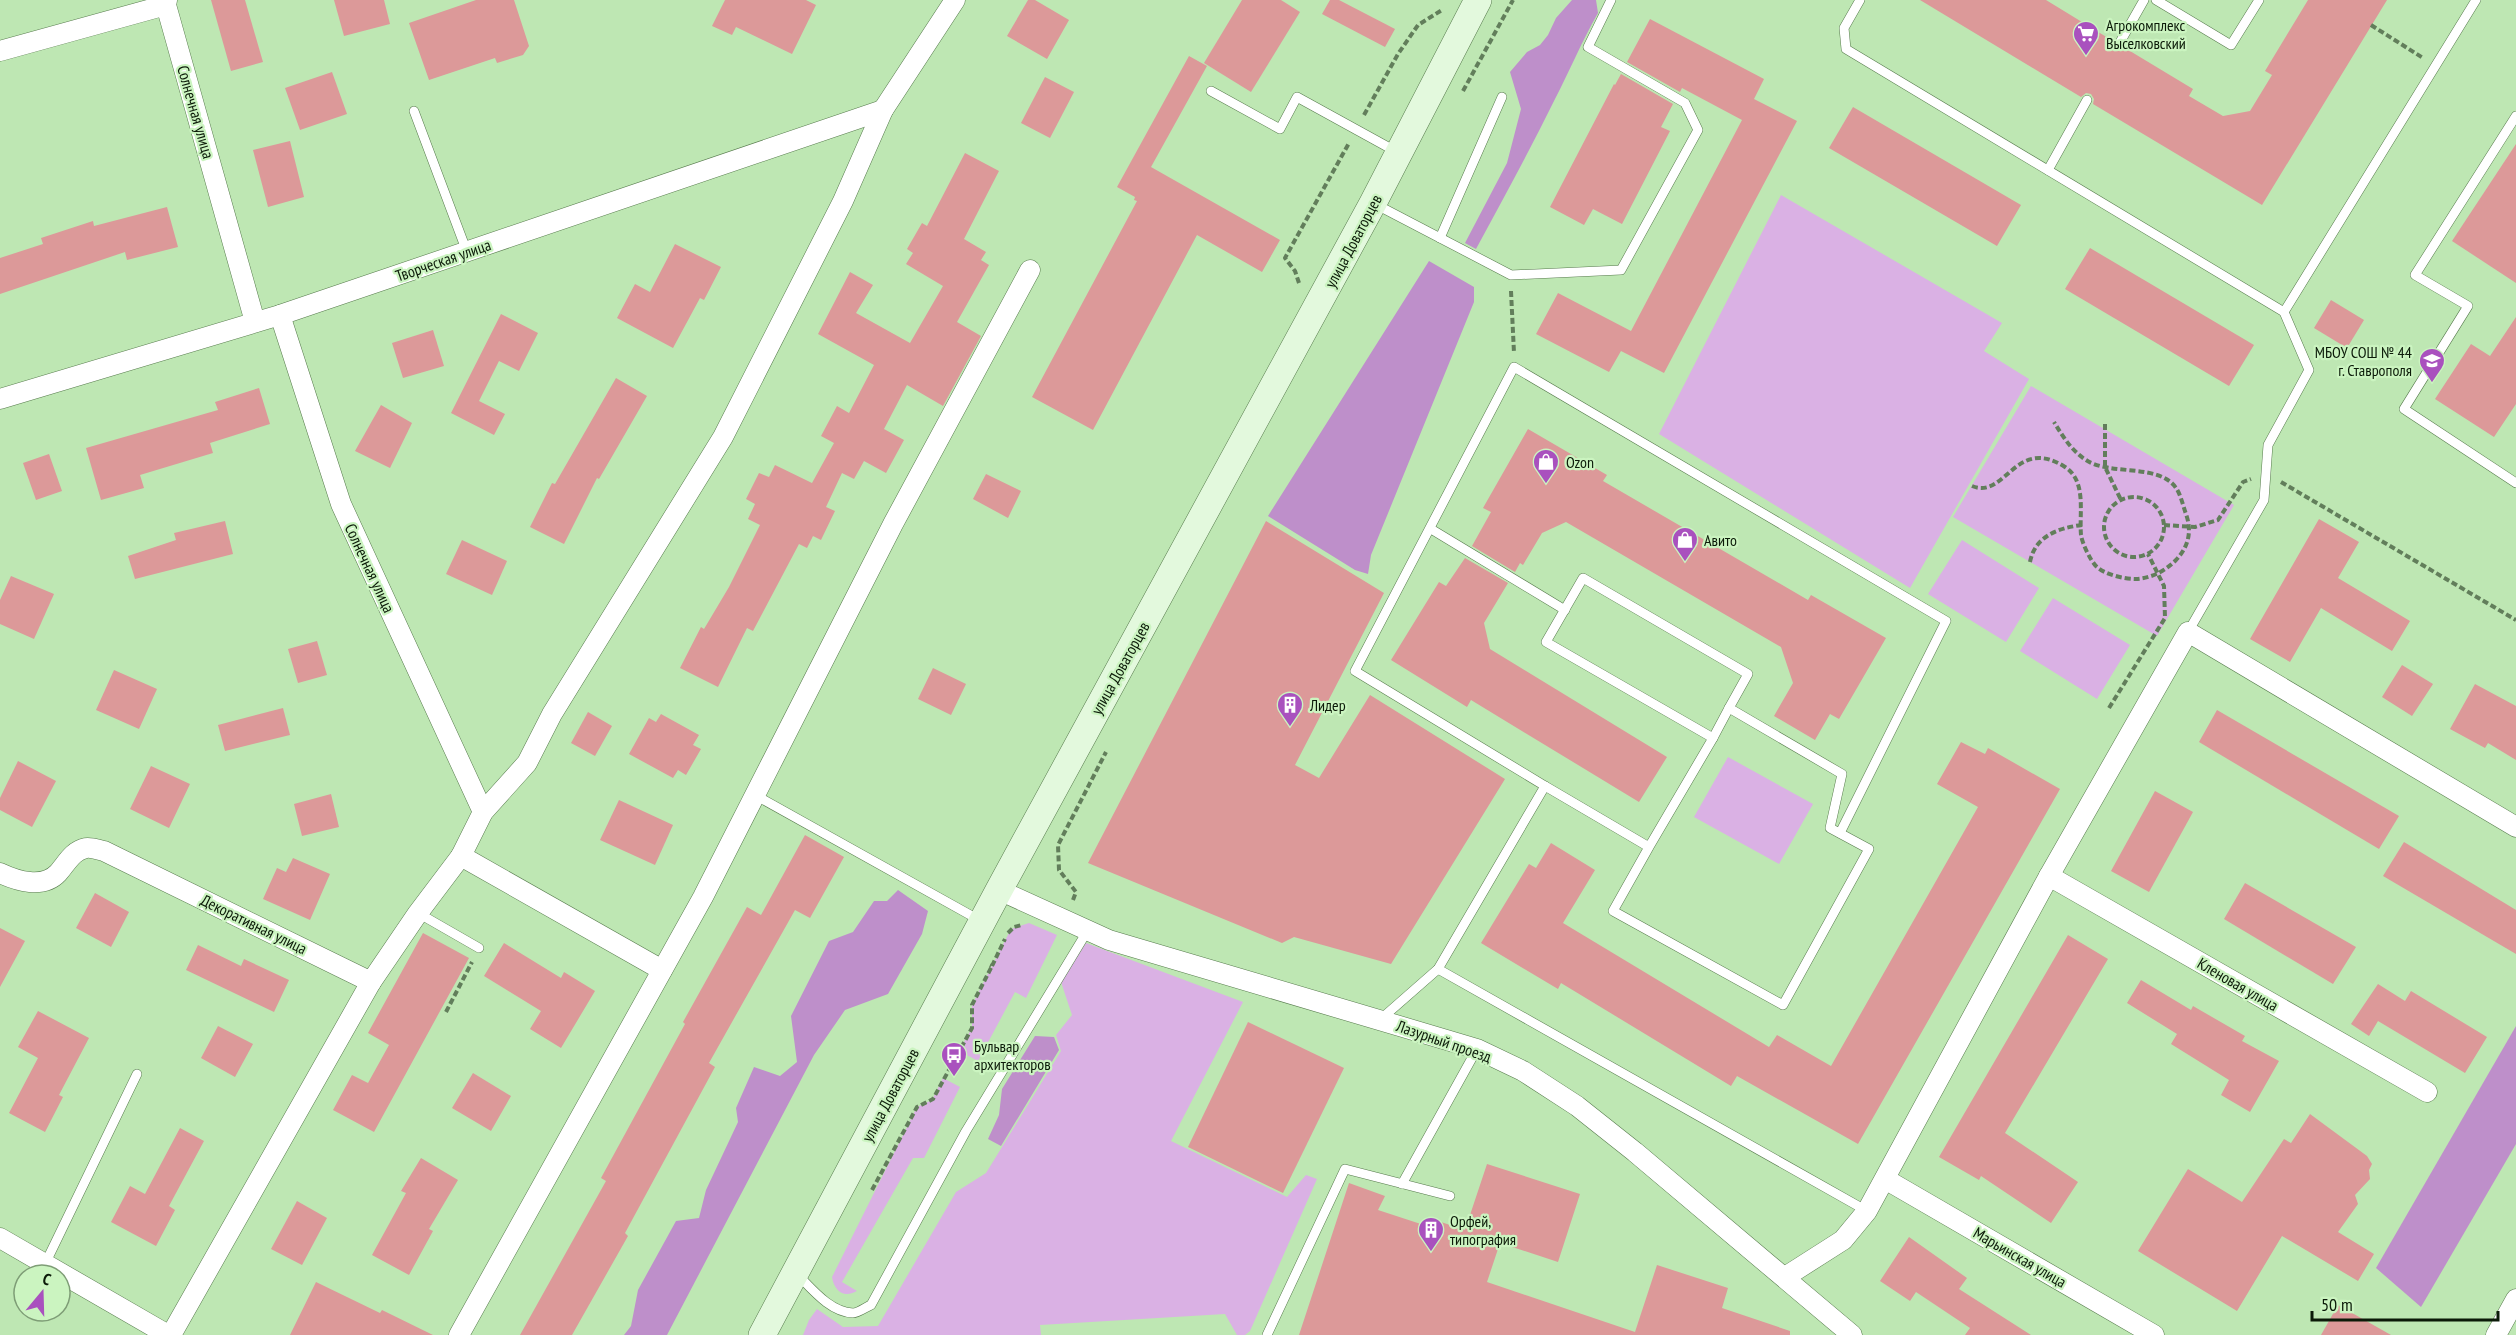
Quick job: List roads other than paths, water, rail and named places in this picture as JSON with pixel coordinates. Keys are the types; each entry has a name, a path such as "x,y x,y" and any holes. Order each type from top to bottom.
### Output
{"main road":[{"name":"улица Доваторцев","path":"762,1335 999,890 1373,203 1478,0"}],"street":[{"path":"72,1279 170,1335 371,982 418,913 461,856 483,812 527,763 552,714 723,437 843,201 883,110 955,0"},
{"name":"Солнечная улица","path":"0,51 167,3 255,322"},
{"name":"Творческая улица","path":"0,399 280,315 883,110"},
{"path":"459,1335 662,970 755,795 893,524 1030,270"},
{"name":"Солнечная улица","path":"280,315 341,504 483,812"},
{"path":"1785,1277 1843,1240 1867,1211 2049,876 2188,632 2516,827"},
{"name":"Декоративная улица","path":"0,873 15,881 37,882 56,875 72,854 87,848 104,851 371,982"},
{"path":"461,856 662,970"},
{"name":"Кленовая улица","path":"2049,876 2427,1092"},
{"name":"Лазурный проезд","path":"999,890 1109,940 1477,1049 1523,1071 1577,1106 1852,1335"},
{"name":"Марьинская улица","path":"1885,1179 2154,1335"},
{"path":"0,1238 43,1263"},
{"path":"2496,1335 2516,1299"}],"lane":[{"path":"1373,203 1511,275 1621,270 1698,130 1685,104 1588,47 1611,0"},
{"path":"1860,0 1844,28 1846,49 2284,312 2309,370 2268,446 2264,500 2188,632"},
{"path":"2119,44 2144,0"},
{"path":"2156,0 2231,45 2259,0"},
{"path":"2284,312 2476,0"},
{"path":"1211,91 1280,129 1297,97 1399,153"},
{"path":"1440,238 1502,97"},
{"path":"2048,170 2087,100"},
{"path":"414,111 467,252"},
{"path":"2516,116 2415,275 2468,306 2404,409 2516,483"},
{"path":"1649,847 1355,671 1514,367 1946,621 1840,833"},
{"path":"1431,529 1565,610"},
{"path":"1713,738 1546,642 1583,578 1748,674 1729,708 1713,738 1613,911 1783,1005 1869,849 1830,828 1842,774 1729,708"},
{"path":"1381,1020 1438,969 1545,786"},
{"path":"755,795 982,922"},
{"path":"418,913 479,948"},
{"path":"796,1272 823,1300 838,1309 854,1313 871,1305 966,1131 1088,930"},
{"path":"1438,969 1867,1211"},
{"path":"1402,1184 1477,1049"},
{"path":"45,1263 137,1074"},
{"path":"1267,1335 1345,1169 1450,1196"}],"place":[{"name":"Агрокомплекс Выселковский","path":"2086,57"},
{"name":"МБОУ СОШ № 44 г. Ставрополя","path":"2432,384"},
{"name":"Ozon","path":"1546,485"},
{"name":"Авито","path":"1685,563"},
{"name":"Лидер","path":"1290,728"},
{"name":"Бульвар архитекторов","path":"954,1078"},
{"name":"Орфей, типография","path":"1431,1253"}]}
